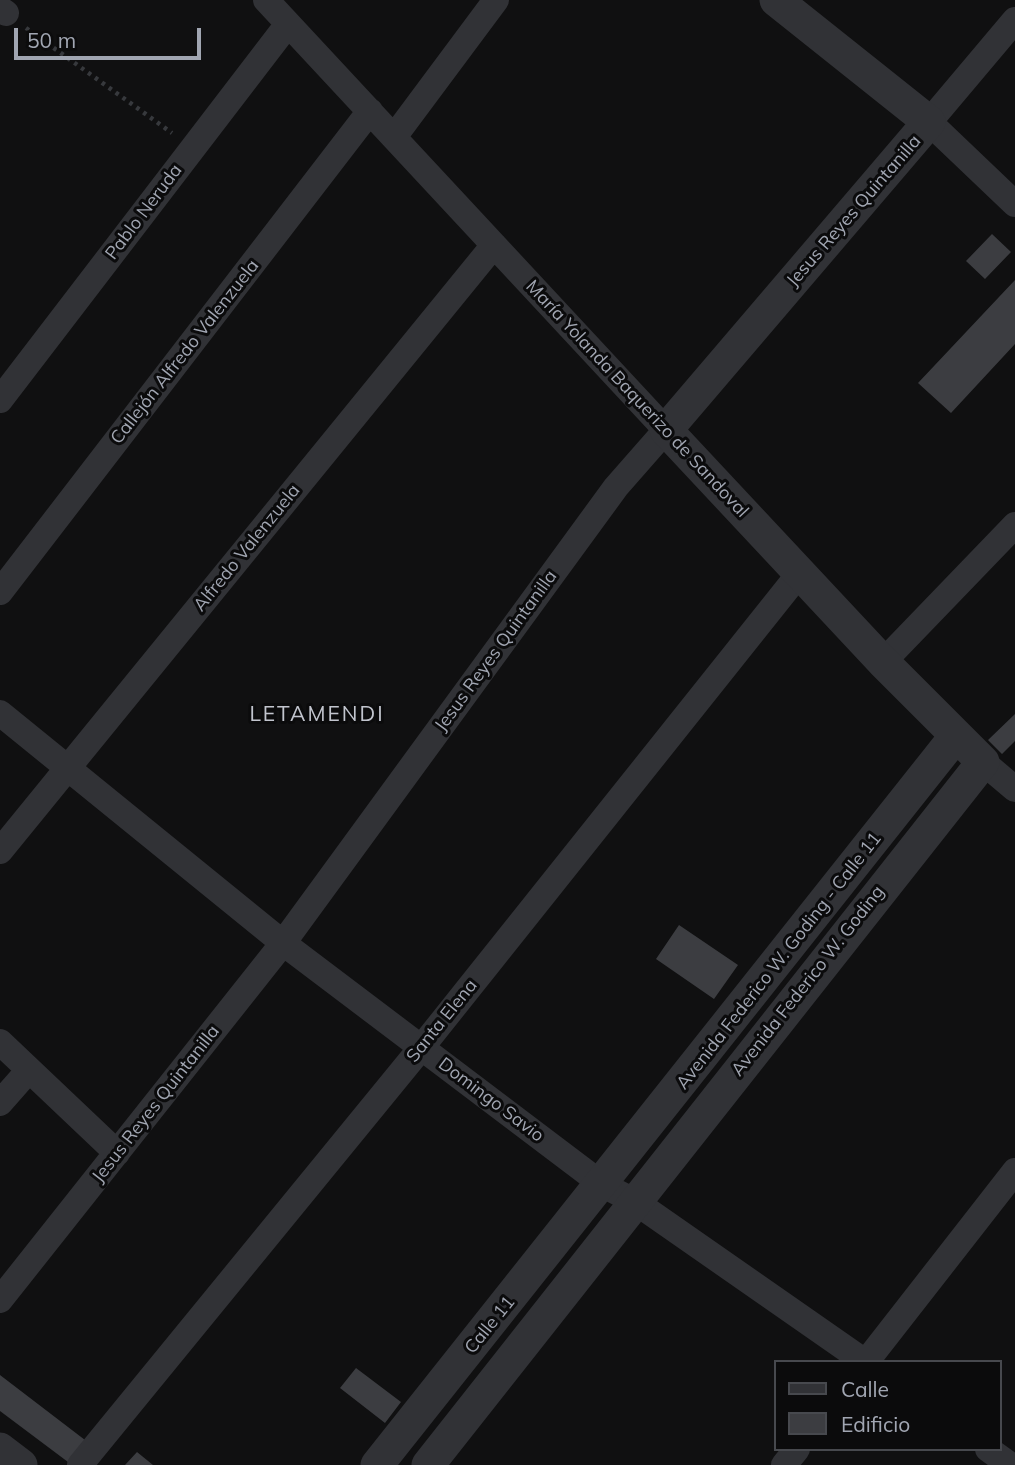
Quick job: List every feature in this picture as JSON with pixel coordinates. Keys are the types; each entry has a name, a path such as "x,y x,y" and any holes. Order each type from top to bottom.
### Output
{"street":[{"name":"María Yolanda Baquerizo de Sandoval","path":"266,0 883,662 955,737 1015,789"},
{"path":"394,137 496,0"},
{"path":"776,0 929,122 1015,204"},
{"name":"Jesus Reyes Quintanilla","path":"0,1300 283,943 616,487 1015,20"},
{"name":"Pablo Neruda","path":"0,400 288,24"},
{"name":"Callejón Alfredo Valenzuela","path":"0,592 370,111"},
{"name":"Alfredo Valenzuela","path":"0,851 494,245"},
{"path":"883,662 1015,525"},
{"name":"Santa Elena","path":"80,1465 421,1048 799,573"},
{"name":"Domingo Savio","path":"0,713 69,766 283,943 603,1185 634,1201 863,1360"},
{"name":"Avenida Federico W. Goding - Calle 11","path":"603,1185 955,737"},
{"name":"Avenida Federico W. Goding","path":"634,1201 983,762"},
{"path":"0,1042 117,1153"},
{"path":"0,1103 29,1070"},
{"path":"868,1360 1015,1171"},
{"name":"Calle 11","path":"377,1465 603,1185"},
{"path":"428,1465 634,1201"},
{"path":"0,1449 21,1465"},
{"path":"784,1465 795,1451"},
{"path":"991,1451 1010,1465"}],"path":[{"path":"3,11 193,148"}],"building":[{"path":"992,234 1011,252 985,279 966,261"},
{"path":"1015,280 1015,344 951,413 918,383"},
{"path":"1015,714 1015,741 1002,754 988,740"},
{"path":"679,925 738,965 714,999 656,959"},
{"path":"356,1368 401,1402 385,1423 340,1388"},
{"path":"0,1375 85,1440 68,1462 0,1411"},
{"path":"137,1452 153,1465 125,1465"}],"district":[{"name":"LETAMENDI","path":"317,715"}]}
